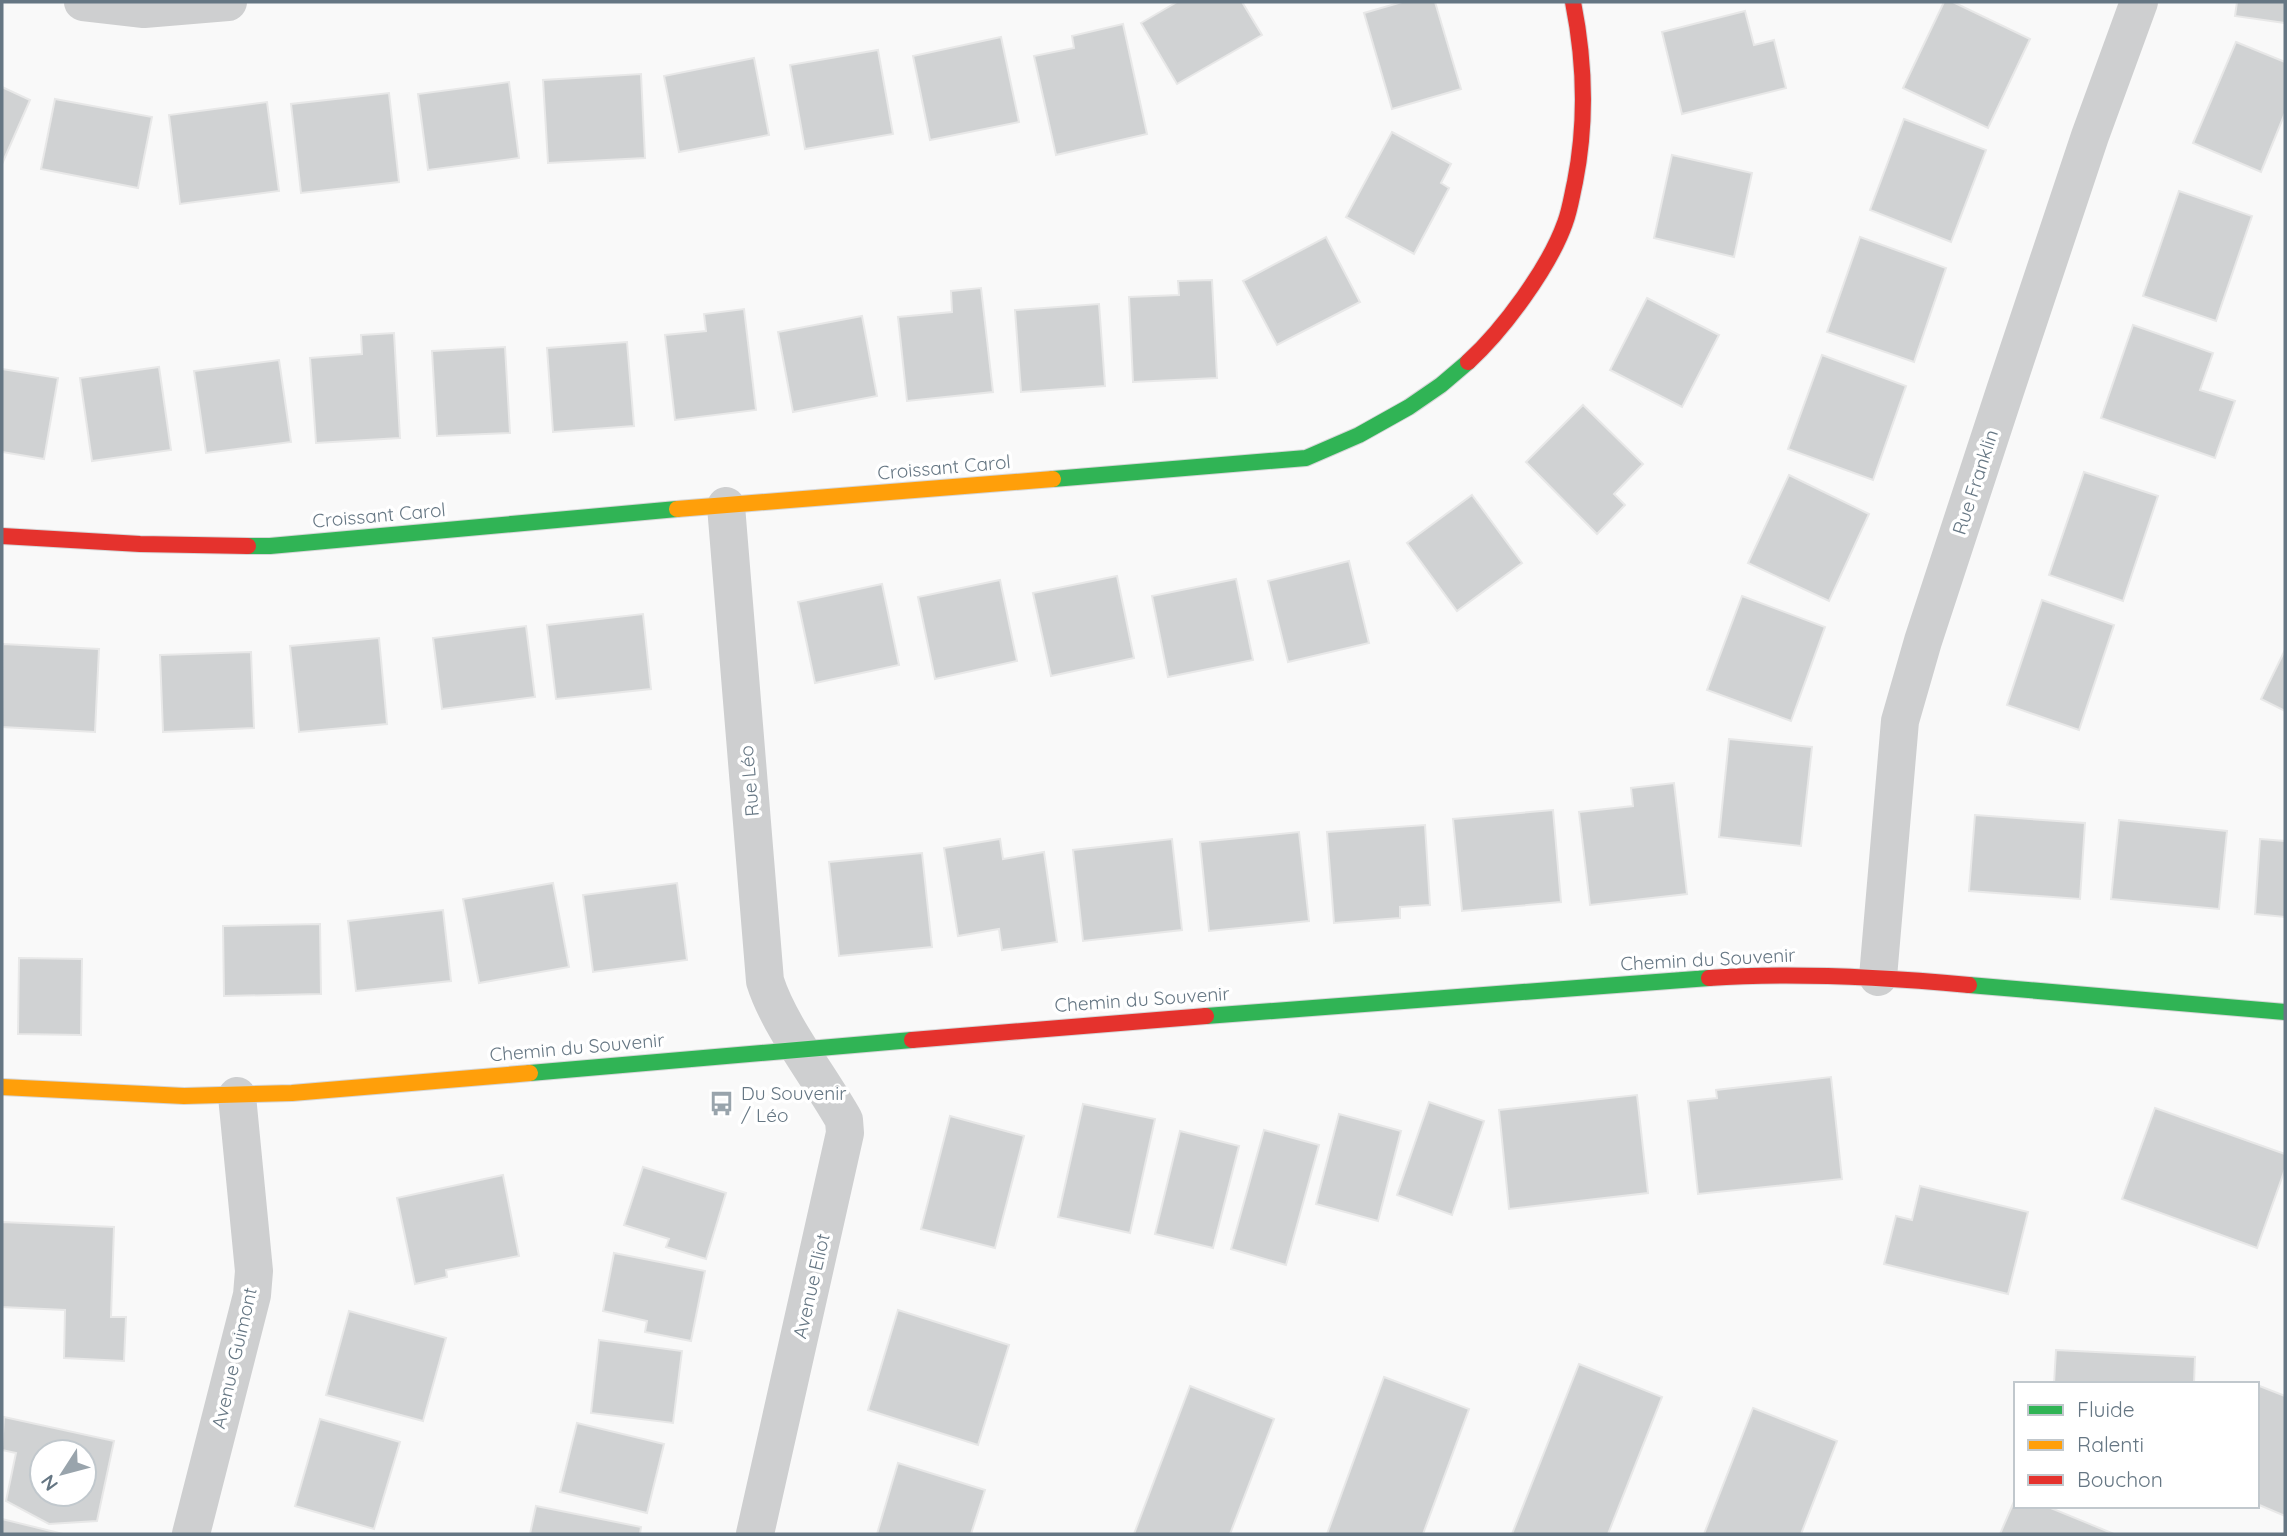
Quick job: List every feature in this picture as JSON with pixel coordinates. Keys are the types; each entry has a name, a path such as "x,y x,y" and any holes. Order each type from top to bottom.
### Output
{"street":[{"path":"83,2 144,9 228,2"},
{"name":"Croissant Carol","path":"2,536 140,544 270,547 1306,458 1397,416 1442,385 1482,348 1530,288 1564,227 1579,164 1585,120 1579,29 1573,2"},
{"name":"Rue Franklin","path":"1878,977 1900,721 1923,641 2090,136 2139,2"},
{"name":"Rue Léo","path":"726,506 765,981 800,1049"},
{"name":"Chemin du Souvenir","path":"2,1087 237,1096 1690,979 1787,975 1878,977 2285,1013"},
{"name":"Avenue Eliot","path":"755,1534 845,1133 844,1120 800,1049"},
{"name":"Avenue Guimont","path":"191,1534 252,1295 254,1271 237,1096"}],"building":[{"path":"1177,2 1242,2 1262,35 1177,84 1141,23"},
{"path":"1402,2 1435,2 1461,89 1392,109 1364,13"},
{"path":"1944,2 1953,2 2030,39 1988,128 1903,88"},
{"path":"2237,2 2285,2 2285,23 2235,16"},
{"path":"1745,11 1754,45 1774,40 1786,88 1682,114 1662,32"},
{"path":"1123,24 1147,134 1056,155 1034,56 1074,48 1072,36"},
{"path":"1001,37 1019,122 930,140 913,56"},
{"path":"2236,42 2285,62 2285,113 2261,172 2193,143"},
{"path":"878,50 893,134 805,149 790,65"},
{"path":"754,58 769,135 679,152 664,76"},
{"path":"641,74 645,158 548,163 543,80"},
{"path":"509,82 519,158 428,170 418,94"},
{"path":"2,87 30,100 2,164"},
{"path":"389,93 399,182 301,193 291,104"},
{"path":"55,99 152,117 138,188 41,169"},
{"path":"267,102 279,191 180,204 169,115"},
{"path":"1904,119 1986,150 1951,242 1870,210"},
{"path":"1392,132 1451,164 1441,183 1449,188 1414,254 1346,217"},
{"path":"1672,155 1752,173 1734,257 1654,238"},
{"path":"2179,191 2252,216 2216,321 2143,296"},
{"path":"1326,237 1360,302 1277,345 1243,281"},
{"path":"1860,237 1946,268 1914,362 1827,332"},
{"path":"1212,280 1217,378 1133,382 1129,297 1179,295 1178,281"},
{"path":"981,288 993,392 907,401 898,317 952,312 951,291"},
{"path":"1647,298 1719,335 1682,407 1610,370"},
{"path":"1099,304 1105,386 1021,392 1015,310"},
{"path":"744,309 756,410 675,420 665,335 706,331 704,314"},
{"path":"862,316 877,396 793,412 778,332"},
{"path":"2133,325 2213,353 2200,390 2235,401 2215,458 2101,418"},
{"path":"394,333 400,438 316,443 310,358 362,354 361,335"},
{"path":"627,342 634,426 553,432 547,348"},
{"path":"505,347 510,433 437,436 432,351"},
{"path":"1822,355 1906,386 1873,480 1788,449"},
{"path":"279,360 291,442 206,453 194,371"},
{"path":"159,367 171,450 92,461 80,378"},
{"path":"2,369 58,378 44,459 2,452"},
{"path":"1583,405 1643,464 1614,494 1625,505 1597,534 1526,462"},
{"path":"2084,472 2158,496 2123,601 2049,575"},
{"path":"1789,475 1869,514 1829,601 1748,563"},
{"path":"1472,495 1522,563 1457,611 1407,543"},
{"path":"1349,561 1369,643 1288,662 1268,581"},
{"path":"1117,576 1134,658 1051,676 1033,593"},
{"path":"1236,579 1253,660 1168,677 1152,596"},
{"path":"1000,580 1017,661 935,679 918,597"},
{"path":"882,584 899,665 815,683 798,602"},
{"path":"1742,596 1825,627 1791,721 1707,690"},
{"path":"2042,600 2114,625 2079,730 2007,705"},
{"path":"643,614 651,689 556,699 547,625"},
{"path":"526,626 535,697 442,709 433,638"},
{"path":"379,638 387,724 299,732 290,646"},
{"path":"3,644 99,649 95,732 2,727"},
{"path":"2285,650 2285,711 2261,699"},
{"path":"251,652 254,728 163,732 160,655"},
{"path":"1729,739 1812,747 1801,846 1719,837"},
{"path":"1674,783 1687,894 1590,905 1579,812 1633,806 1631,788"},
{"path":"1553,810 1561,902 1462,911 1453,819"},
{"path":"1975,815 2085,823 2080,899 1969,891"},
{"path":"2119,820 2227,831 2219,909 2111,899"},
{"path":"1425,825 1430,905 1400,907 1400,918 1334,923 1327,832"},
{"path":"1299,832 1309,921 1209,931 1200,842"},
{"path":"1000,839 1003,859 1044,852 1057,942 1002,950 999,929 958,936 944,848"},
{"path":"1172,839 1182,930 1083,941 1073,850"},
{"path":"2260,839 2285,841 2285,917 2255,914"},
{"path":"922,853 932,947 839,956 829,862"},
{"path":"553,883 569,967 479,983 463,899"},
{"path":"677,883 687,960 593,972 583,895"},
{"path":"443,910 451,981 356,991 348,921"},
{"path":"320,924 321,994 224,996 223,926"},
{"path":"19,958 82,959 81,1035 18,1034"},
{"path":"1831,1077 1842,1179 1698,1194 1688,1101 1717,1098 1716,1090"},
{"path":"1637,1095 1648,1193 1509,1209 1499,1110"},
{"path":"1429,1102 1484,1121 1452,1215 1397,1195"},
{"path":"1083,1104 1155,1119 1130,1233 1058,1217"},
{"path":"2155,1108 2285,1154 2285,1169 2257,1248 2122,1199"},
{"path":"1339,1114 1401,1131 1378,1221 1316,1204"},
{"path":"950,1116 1024,1136 995,1248 921,1229"},
{"path":"1264,1130 1319,1145 1286,1265 1231,1249"},
{"path":"1180,1131 1239,1146 1213,1248 1155,1234"},
{"path":"643,1167 726,1193 706,1259 666,1247 669,1239 624,1225"},
{"path":"503,1175 519,1256 446,1270 447,1277 415,1284 397,1198"},
{"path":"1920,1186 2028,1212 2008,1294 1884,1264 1896,1216 1912,1220"},
{"path":"2,1222 114,1227 111,1317 126,1317 124,1361 64,1358 65,1310 2,1307"},
{"path":"614,1253 705,1271 691,1341 645,1332 647,1321 603,1311"},
{"path":"898,1310 1009,1345 978,1445 868,1410"},
{"path":"349,1311 446,1338 423,1421 326,1395"},
{"path":"599,1340 682,1351 673,1423 591,1413"},
{"path":"2056,1350 2195,1357 2194,1382 2054,1382"},
{"path":"1579,1364 1662,1397 1608,1534 1512,1534"},
{"path":"1384,1377 1469,1409 1423,1534 1327,1534"},
{"path":"1190,1386 1274,1419 1230,1534 1134,1534"},
{"path":"2259,1386 2285,1396 2285,1516 2259,1505"},
{"path":"1753,1408 1837,1441 1801,1534 1704,1534"},
{"path":"4,1417 114,1441 97,1521 49,1524 6,1501 16,1453 2,1450"},
{"path":"320,1419 400,1442 374,1529 295,1506"},
{"path":"577,1423 664,1444 647,1513 560,1492"},
{"path":"898,1463 985,1490 971,1534 877,1534"},
{"path":"2014,1502 2014,1508 2051,1508 2114,1534 2000,1534"},
{"path":"536,1506 641,1527 640,1534 530,1534"},
{"path":"2,1519 63,1534 2,1534"}],"traffic: fast":[{"path":"1053,479 1306,458 1359,435 1409,407 1468,362"},
{"path":"248,546 677,509"},
{"path":"1206,1016 1709,978"},
{"path":"1969,985 2285,1012"},
{"path":"530,1073 912,1040"}],"traffic: slow":[{"path":"677,509 1053,479"},
{"path":"2,1087 184,1096 292,1093 530,1073"}],"traffic: jam":[{"path":"1468,362 1510,316 1537,278 1558,241 1568,213 1579,159 1583,114 1582,69 1573,2"},
{"path":"2,536 140,544 248,546"},
{"path":"1709,978 1839,976 1969,985"},
{"path":"912,1040 1206,1016"}],"place":[{"name":"Du Souvenir / Léo","path":"721,1104"}]}
